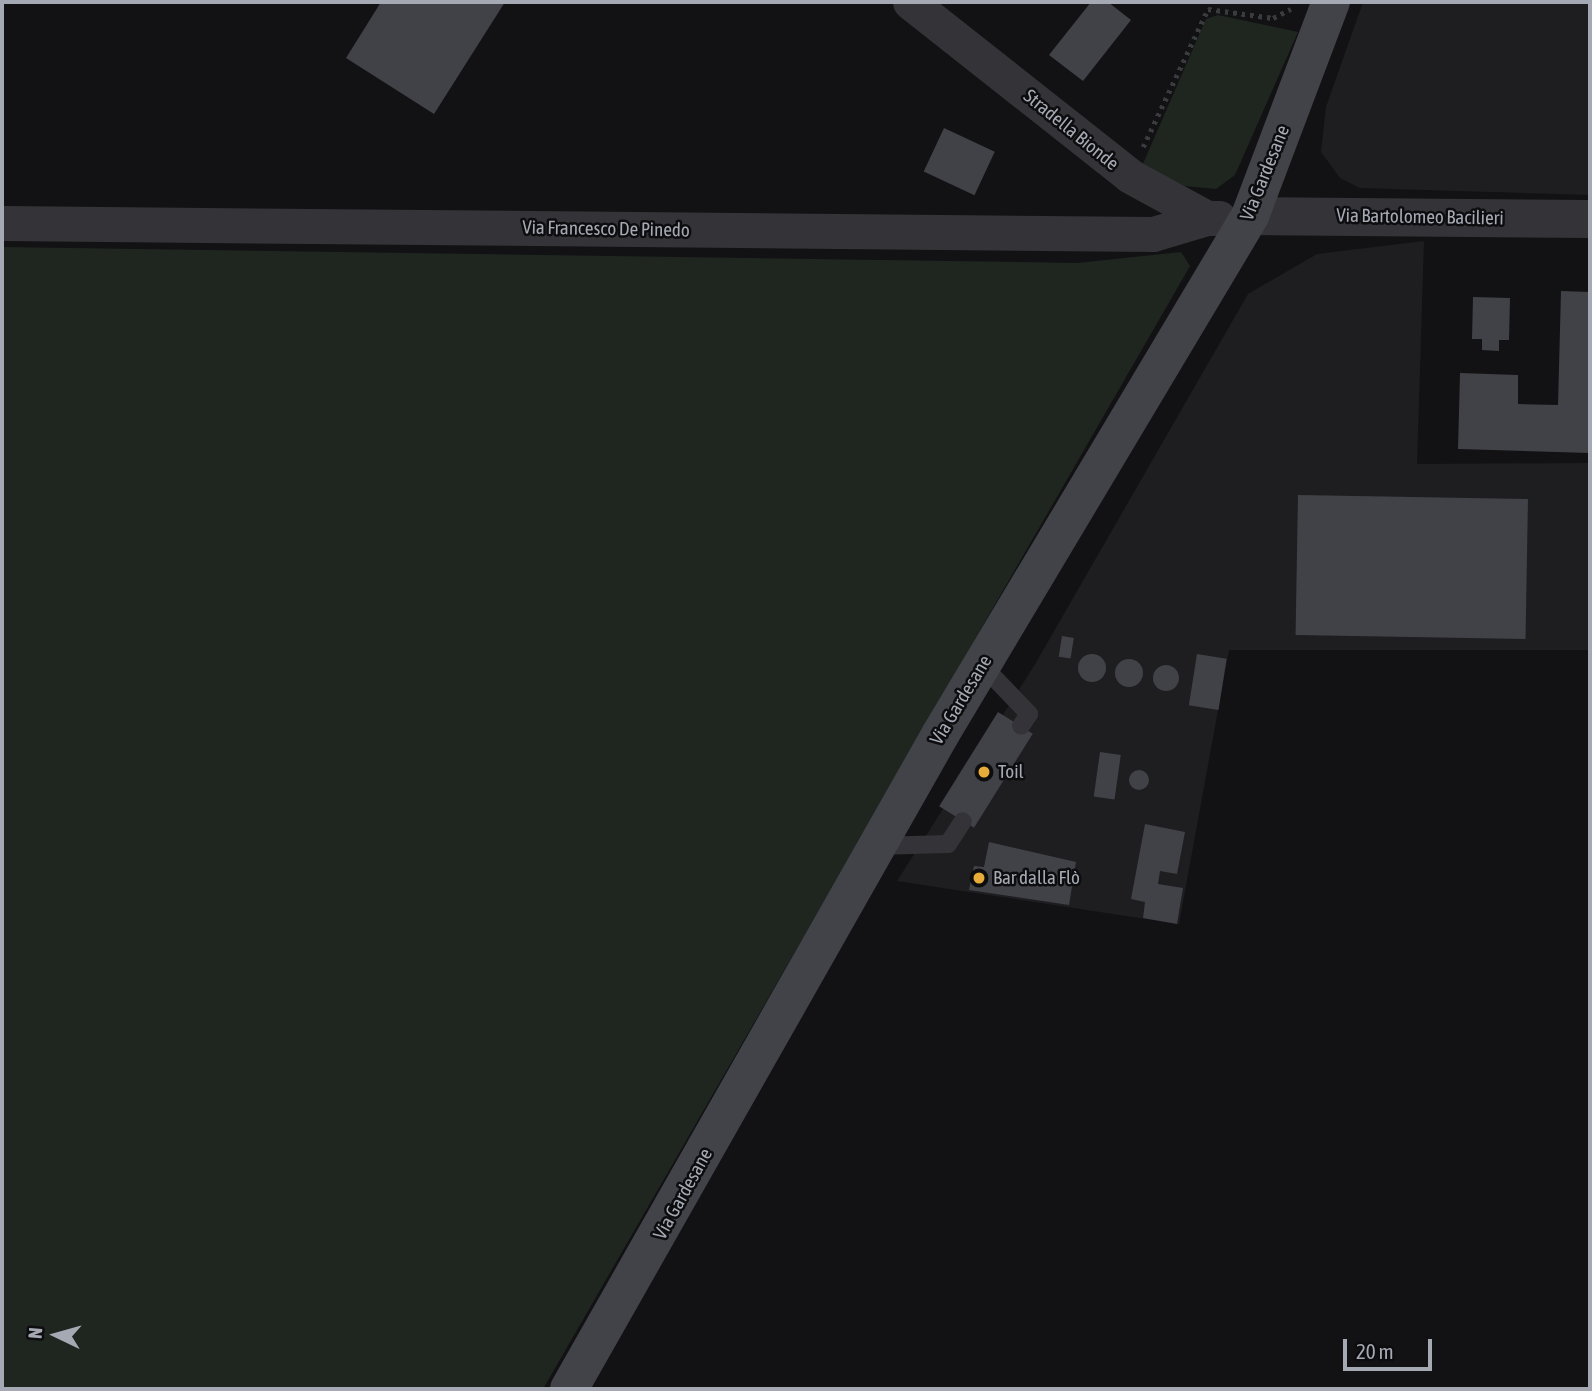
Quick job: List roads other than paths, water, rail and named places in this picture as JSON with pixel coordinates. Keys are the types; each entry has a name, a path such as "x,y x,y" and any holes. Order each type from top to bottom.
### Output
{"main road":[{"name":"Via Gardesane","path":"569,1389 876,846 1250,216 1331,2"}],"street":[{"name":"Stradella Bionde","path":"910,2 1130,176 1207,218"},
{"path":"1207,218 1250,216"},
{"name":"Via Bartolomeo Bacilieri","path":"1250,216 1590,219"},
{"name":"Via Francesco De Pinedo","path":"2,223 1153,234 1207,218"}],"lane":[{"path":"982,665 1029,714 1021,726"},
{"path":"876,846 948,844 963,821"}],"place":[{"name":"Toil","path":"984,772"},
{"name":"Bar dalla Flò","path":"979,878"}]}
